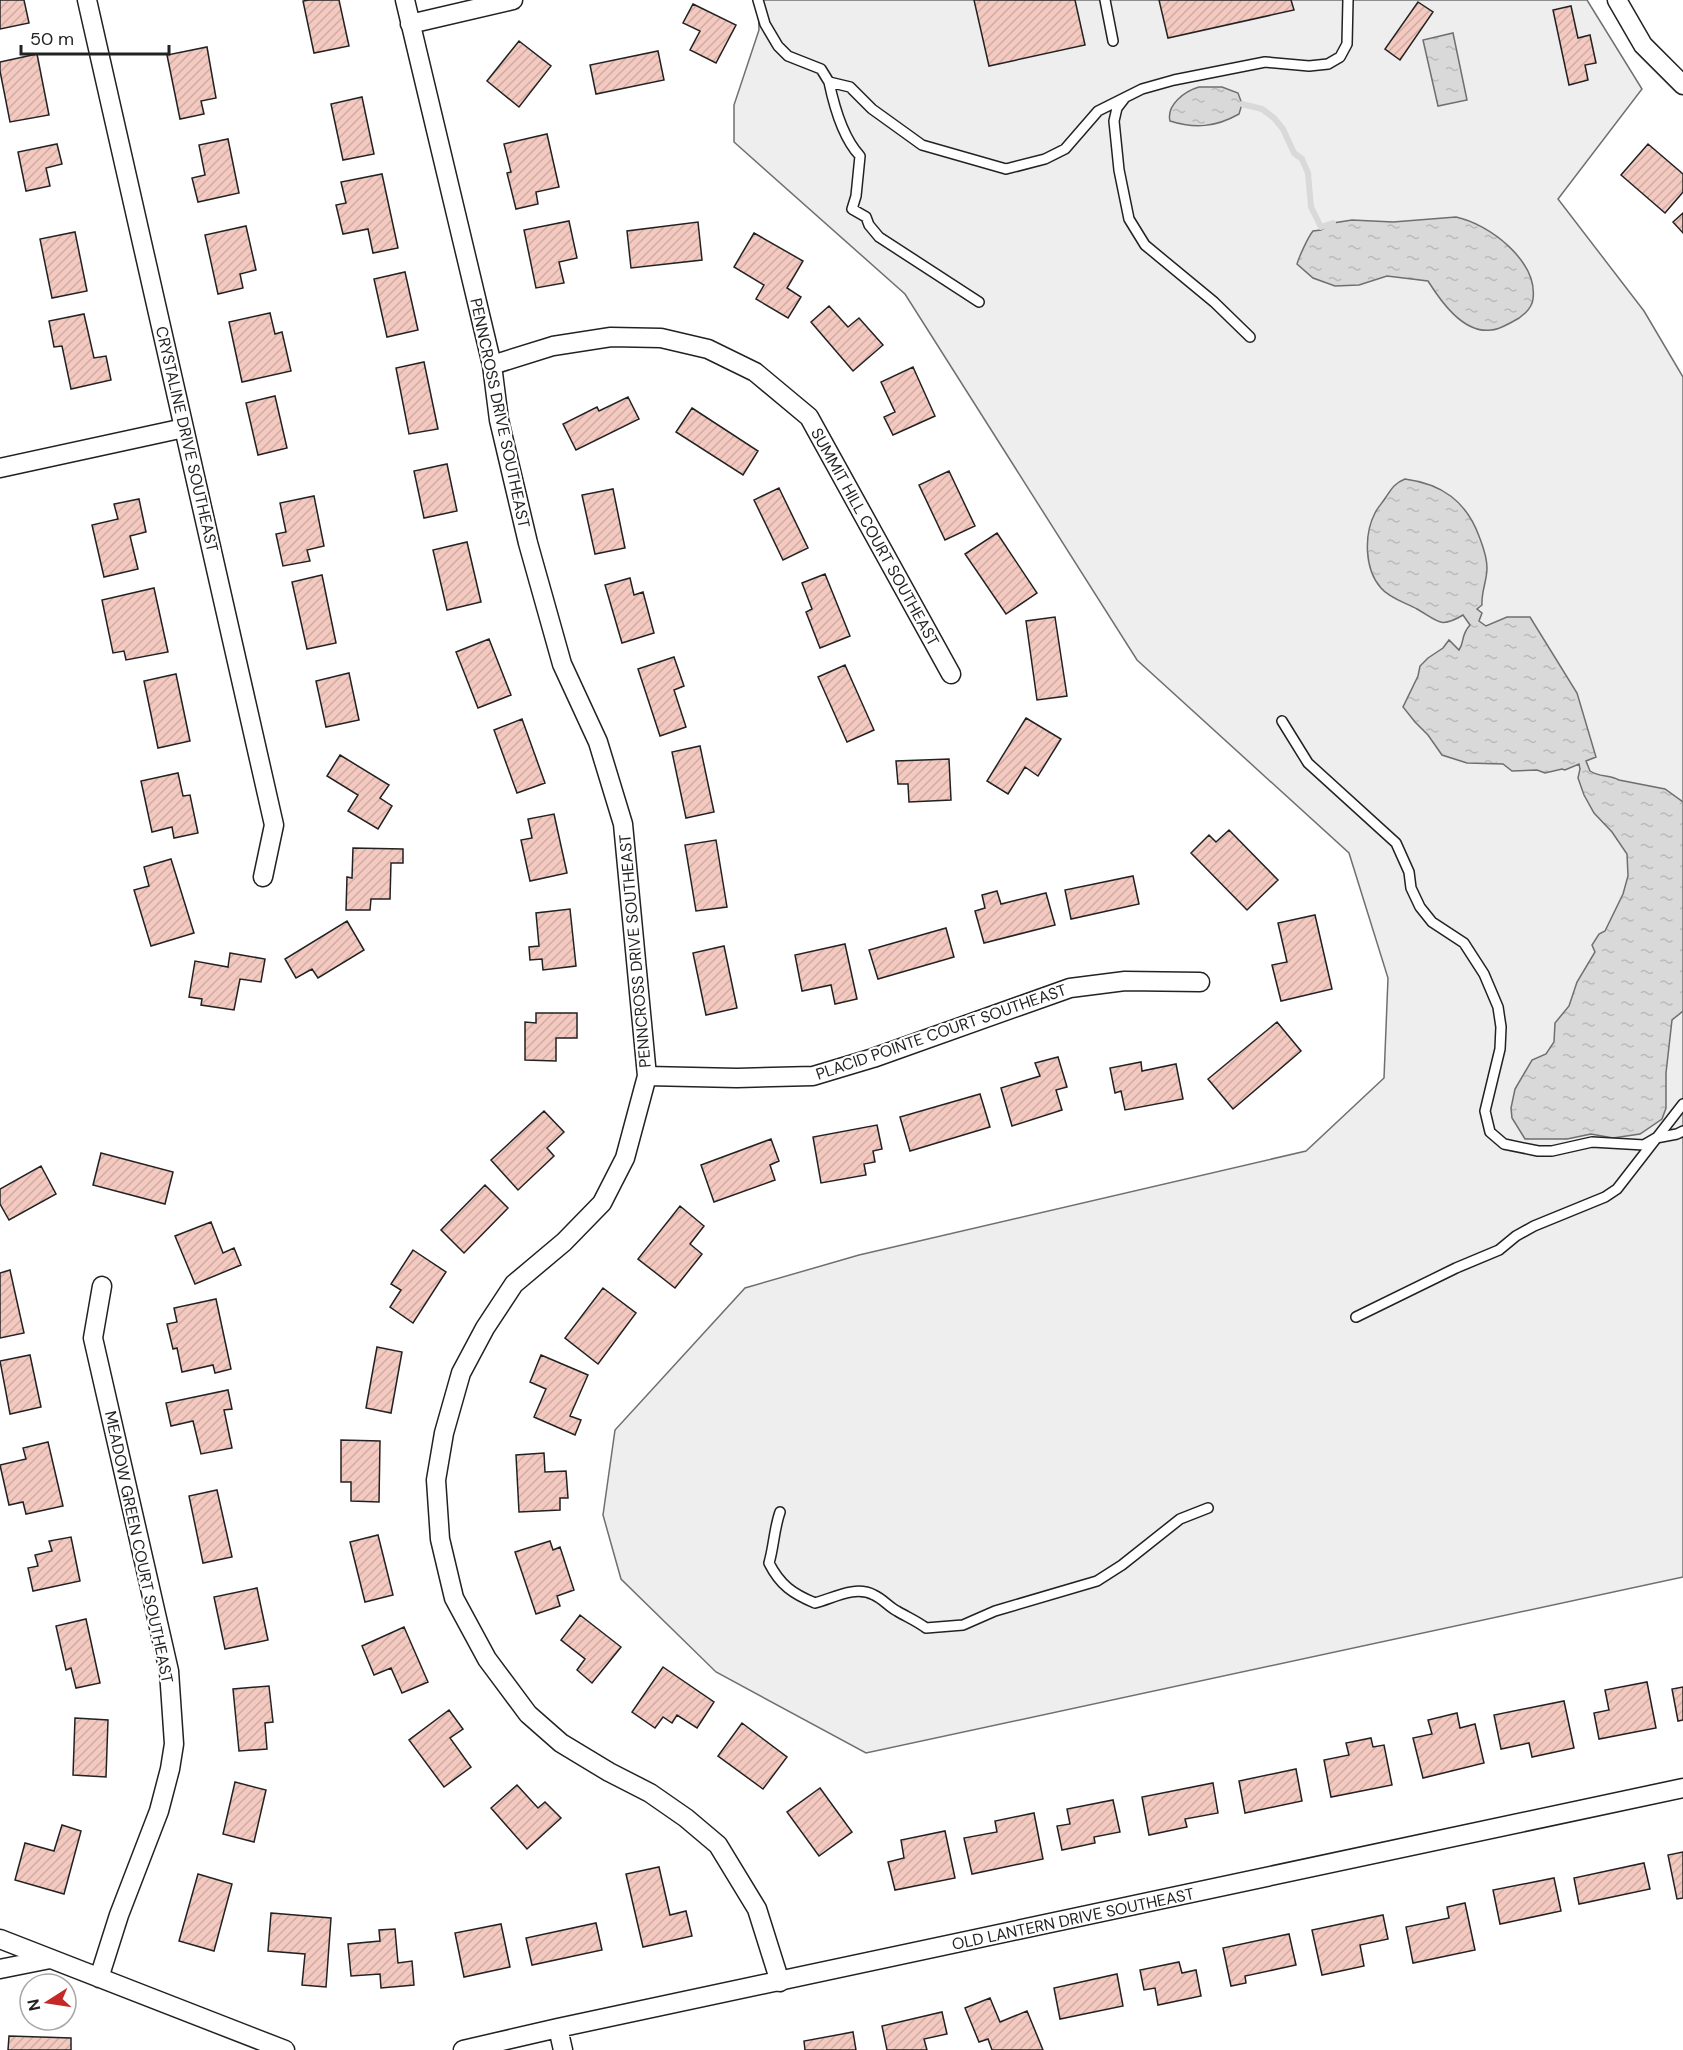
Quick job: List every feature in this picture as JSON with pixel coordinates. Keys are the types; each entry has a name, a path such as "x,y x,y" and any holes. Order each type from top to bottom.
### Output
{"street":[{"name":"CRYSTALINE DRIVE SOUTHEAST","path":"87,0 274,825 263,877"},
{"name":"PENNCROSS DRIVE SOUTHEAST","path":"405,0 492,365 499,420 528,543 562,664 598,742 623,824 647,1076 625,1158 602,1203 564,1242 514,1284 485,1328 461,1373 444,1433 436,1480 440,1539 454,1598 487,1659 528,1714 561,1743 650,1793 686,1818 718,1845 757,1909 780,1982"},
{"path":"410,24 513,0"},
{"path":"1617,0 1643,45 1683,85"},
{"name":"SUMMIT HILL COURT SOUTHEAST","path":"492,365 553,345 611,337 661,338 708,349 755,372 809,417 951,674"},
{"path":"0,468 184,428"},
{"name":"PLACID POINTE COURT SOUTHEAST","path":"647,1076 737,1078 813,1076 873,1058 1070,988 1125,981 1200,982"},
{"name":"MEADOW GREEN COURT SOUTHEAST","path":"99,1978 119,1915 159,1811 174,1744 169,1671 93,1338 102,1286"},
{"name":"OLD LANTERN DRIVE SOUTHEAST","path":"463,2050 1683,1788"},
{"path":"0,1939 285,2050"},
{"path":"0,1969 50,1959"},
{"path":"558,2028 563,2050"}],"lane":[{"path":"758,0 765,24 778,46 788,56 821,69 829,82 846,137 860,156 856,196 852,209 866,217 869,225 879,237 979,302"},
{"path":"1105,0 1113,41"},
{"path":"829,82 850,87 872,109 922,145 1006,170 1045,159 1065,148 1098,111 1142,89 1174,80 1264,62 1309,66 1328,64 1340,57 1347,44 1348,0"},
{"path":"1125,97 1117,108 1114,122 1119,170 1129,219 1145,245 1214,302 1250,337"},
{"path":"1282,721 1308,763 1396,843 1409,872 1411,888 1420,907 1432,922 1464,943 1484,974 1498,1008 1501,1027 1500,1049 1485,1111 1490,1132 1504,1144 1538,1151 1552,1151 1592,1142 1644,1145 1656,1138 1683,1131"},
{"path":"1356,1317 1499,1250 1516,1236 1534,1226 1605,1197 1617,1189 1683,1104"},
{"path":"780,1512 769,1563 774,1575 793,1593 815,1603 855,1591 865,1592 914,1618 926,1628 963,1625 995,1611 1097,1581 1180,1519 1208,1508"}],"shaded area":[{"path":"758,0 1587,0 1642,89 1558,199 1644,311 1683,377 1683,1577 866,1753 716,1672 621,1579 603,1515 615,1430 745,1288 859,1255 1306,1151 1384,1078 1388,978 1349,853 1137,660 905,294 734,142 734,105 759,30"}],"water":[{"path":"1453,33 1467,100 1438,106 1423,40"},
{"path":"1199,87 1222,87 1238,93 1242,104 1239,114 1222,122 1197,126 1170,121 1174,104 1188,92"},
{"path":"1456,217 1483,227 1496,236 1520,258 1528,271 1532,285 1531,306 1519,318 1494,330 1481,330 1462,321 1446,306 1428,281 1387,276 1359,285 1335,286 1313,278 1297,264 1313,231 1321,230 1333,223 1352,220 1393,222"},
{"path":"1405,479 1430,485 1451,496 1460,504 1474,524 1487,564 1482,605 1477,609 1482,613 1479,621 1486,626 1507,617 1530,617 1577,693 1596,757 1586,761 1590,771 1619,780 1665,789 1683,802 1683,1011 1672,1020 1666,1073 1666,1108 1662,1119 1640,1134 1613,1138 1591,1134 1567,1139 1525,1139 1512,1118 1511,1108 1515,1089 1532,1060 1546,1054 1554,1042 1555,1023 1569,1006 1577,982 1595,952 1592,945 1599,934 1605,931 1623,894 1628,876 1627,854 1612,832 1594,813 1584,795 1578,778 1579,764 1565,770 1545,773 1537,770 1512,771 1503,764 1467,763 1442,755 1403,707 1418,676 1420,666 1443,648 1449,640 1459,650 1470,625 1463,615 1449,622 1439,622 1384,592 1375,580 1368,551 1371,521 1392,488"}],"building":[{"path":"0,0 24,0 29,23 0,29"},
{"path":"339,0 349,46 314,53 303,1"},
{"path":"974,0 1075,0 1085,45 989,66"},
{"path":"1159,0 1291,0 1294,10 1168,38"},
{"path":"1418,2 1433,12 1400,60 1385,49"},
{"path":"693,4 736,25 716,63 690,50 700,31 683,23"},
{"path":"1571,6 1578,38 1590,35 1596,63 1585,65 1588,80 1569,85 1553,10"},
{"path":"519,41 551,66 519,107 487,81"},
{"path":"207,47 216,98 201,101 204,114 180,119 167,55"},
{"path":"658,51 664,80 596,94 590,65"},
{"path":"37,54 49,115 10,122 0,62"},
{"path":"362,97 374,154 343,160 331,104"},
{"path":"547,134 559,187 536,192 538,204 516,209 507,173 511,172 504,144"},
{"path":"228,139 239,193 198,202 192,178 205,175 199,145"},
{"path":"57,144 62,164 46,168 50,186 26,191 18,152"},
{"path":"1648,144 1683,174 1683,192 1665,213 1621,175"},
{"path":"382,174 398,248 373,253 368,229 343,234 336,205 346,203 341,182"},
{"path":"1683,213 1683,233 1673,222"},
{"path":"569,221 577,258 559,262 564,283 536,288 524,230"},
{"path":"698,222 702,260 631,268 627,231"},
{"path":"246,226 256,270 240,274 243,288 218,294 205,235"},
{"path":"75,232 87,291 52,298 40,239"},
{"path":"754,233 803,261 787,288 801,297 788,318 756,299 764,285 734,267"},
{"path":"405,272 418,330 387,337 374,279"},
{"path":"829,306 848,327 859,318 883,345 853,371 811,322"},
{"path":"270,313 275,334 282,332 291,371 242,382 229,322"},
{"path":"84,314 94,358 106,356 111,380 71,389 62,346 54,347 49,321"},
{"path":"424,362 438,429 409,434 396,368"},
{"path":"913,367 935,416 893,435 884,417 895,412 881,382"},
{"path":"275,396 287,448 258,455 246,403"},
{"path":"628,397 639,419 576,450 563,424 597,407 599,411"},
{"path":"692,408 758,451 743,475 676,432"},
{"path":"447,464 457,511 424,518 414,471"},
{"path":"949,471 975,526 945,540 919,485"},
{"path":"779,488 808,548 783,560 754,500"},
{"path":"613,489 625,548 595,554 582,495"},
{"path":"314,496 324,546 307,550 310,561 283,566 276,534 286,532 280,503"},
{"path":"139,499 146,532 130,536 138,569 104,577 92,525 118,519 114,504"},
{"path":"997,533 1037,593 1006,614 965,554"},
{"path":"467,542 481,602 447,610 433,550"},
{"path":"825,574 850,636 820,648 806,612 812,609 802,583"},
{"path":"322,575 336,643 307,649 292,582"},
{"path":"630,578 634,595 643,592 654,633 622,643 605,585"},
{"path":"154,588 168,652 126,660 124,651 113,653 102,600"},
{"path":"1055,617 1067,696 1037,700 1026,621"},
{"path":"489,639 511,695 478,708 456,652"},
{"path":"674,657 684,686 674,690 686,727 660,736 638,669"},
{"path":"845,665 874,730 847,742 818,677"},
{"path":"349,673 359,720 326,727 316,681"},
{"path":"176,674 190,741 158,748 144,681"},
{"path":"1026,718 1061,739 1038,776 1025,767 1008,794 987,781"},
{"path":"522,719 545,783 517,793 494,730"},
{"path":"700,746 714,812 686,818 672,752"},
{"path":"340,755 389,785 380,798 392,806 378,829 348,811 358,795 327,776"},
{"path":"949,759 951,800 909,802 908,784 898,784 896,761"},
{"path":"178,773 183,796 190,795 198,833 174,838 172,827 152,832 141,781"},
{"path":"554,814 567,873 530,881 521,840 532,838 528,819"},
{"path":"1229,830 1278,880 1247,910 1191,853 1209,835 1216,842"},
{"path":"716,840 727,907 696,911 685,845"},
{"path":"353,848 403,849 403,863 391,863 390,899 371,899 370,910 346,910 347,877 352,878"},
{"path":"171,859 194,933 151,946 134,890 149,886 144,867"},
{"path":"1133,876 1139,904 1071,919 1065,890"},
{"path":"997,891 1001,904 1046,893 1055,925 984,943 975,911 985,908 982,895"},
{"path":"570,909 576,966 543,970 542,959 530,960 529,947 539,946 536,913"},
{"path":"1315,915 1332,989 1281,1001 1272,965 1287,962 1278,923"},
{"path":"347,921 364,950 318,978 312,969 296,978 285,959"},
{"path":"946,928 954,957 878,979 869,950"},
{"path":"845,944 857,999 835,1004 831,985 802,991 795,955"},
{"path":"724,946 737,1008 706,1015 693,953"},
{"path":"230,953 265,959 261,982 240,979 234,1010 201,1005 202,999 189,997 195,961 228,967"},
{"path":"536,1013 577,1013 577,1038 556,1038 556,1061 525,1060 525,1022 536,1023"},
{"path":"1277,1022 1301,1051 1233,1109 1208,1079"},
{"path":"1058,1057 1067,1087 1056,1090 1062,1110 1012,1126 1001,1088 1040,1076 1035,1063"},
{"path":"1141,1062 1142,1071 1176,1064 1183,1099 1125,1110 1121,1091 1115,1093 1110,1068"},
{"path":"980,1094 990,1127 910,1151 900,1117"},
{"path":"544,1111 564,1132 547,1148 554,1156 518,1190 491,1160"},
{"path":"877,1125 882,1149 873,1151 875,1162 864,1164 866,1175 821,1183 813,1137"},
{"path":"771,1139 779,1161 770,1165 775,1180 714,1202 701,1165"},
{"path":"101,1153 173,1172 165,1204 93,1185"},
{"path":"41,1166 56,1194 9,1220 0,1204 0,1189"},
{"path":"485,1185 508,1208 464,1253 441,1230"},
{"path":"680,1206 704,1226 690,1244 702,1254 675,1288 638,1259"},
{"path":"211,1222 223,1253 234,1248 241,1265 195,1284 175,1236"},
{"path":"413,1250 446,1272 413,1323 390,1307 401,1290 391,1284"},
{"path":"10,1270 24,1333 0,1338 0,1273"},
{"path":"603,1288 636,1313 598,1364 565,1338"},
{"path":"216,1299 231,1369 215,1373 213,1365 182,1372 177,1348 173,1349 167,1324 177,1322 174,1308"},
{"path":"377,1347 402,1352 391,1413 366,1408"},
{"path":"30,1355 41,1407 10,1414 0,1361"},
{"path":"541,1355 588,1375 570,1416 581,1420 575,1435 534,1417 546,1389 530,1382"},
{"path":"228,1390 232,1409 224,1410 232,1448 201,1454 193,1421 171,1426 166,1403"},
{"path":"341,1440 380,1441 379,1502 351,1501 351,1482 341,1482"},
{"path":"48,1442 63,1506 26,1514 23,1502 9,1505 0,1465 26,1459 23,1448"},
{"path":"544,1453 545,1472 566,1471 568,1498 560,1498 560,1510 519,1512 516,1455"},
{"path":"217,1490 232,1557 203,1563 189,1496"},
{"path":"378,1535 393,1595 365,1602 350,1542"},
{"path":"71,1537 80,1581 33,1591 28,1568 38,1566 35,1555 52,1551 49,1541"},
{"path":"550,1541 553,1550 560,1547 574,1590 557,1596 560,1606 536,1614 515,1552"},
{"path":"257,1588 268,1640 225,1649 214,1597"},
{"path":"580,1615 621,1647 592,1683 577,1670 585,1659 561,1640"},
{"path":"86,1619 100,1683 76,1688 71,1668 66,1670 56,1626"},
{"path":"404,1627 428,1682 402,1693 391,1668 374,1675 362,1646"},
{"path":"663,1667 714,1702 697,1728 677,1715 672,1723 663,1717 655,1728 632,1712"},
{"path":"1647,1682 1656,1728 1599,1739 1594,1713 1609,1710 1605,1690"},
{"path":"269,1686 273,1722 265,1723 267,1749 239,1751 233,1689"},
{"path":"1683,1687 1683,1720 1678,1721 1672,1689"},
{"path":"1564,1701 1574,1748 1532,1757 1529,1743 1501,1749 1494,1715"},
{"path":"449,1710 463,1729 450,1738 471,1767 444,1787 409,1740"},
{"path":"1457,1713 1460,1728 1475,1724 1484,1763 1423,1778 1413,1738 1432,1734 1428,1720"},
{"path":"75,1718 108,1720 106,1777 73,1775"},
{"path":"742,1723 787,1757 763,1789 718,1756"},
{"path":"1371,1738 1373,1747 1384,1745 1392,1785 1331,1797 1324,1760 1349,1755 1346,1743"},
{"path":"1296,1769 1302,1801 1245,1813 1239,1781"},
{"path":"235,1782 266,1790 254,1842 223,1834"},
{"path":"1213,1783 1218,1813 1185,1819 1187,1827 1149,1835 1142,1797"},
{"path":"517,1785 538,1808 545,1802 561,1818 527,1849 491,1808"},
{"path":"820,1788 852,1832 819,1856 787,1812"},
{"path":"1113,1800 1120,1832 1094,1837 1095,1843 1062,1850 1057,1826 1070,1824 1067,1809"},
{"path":"1034,1813 1043,1859 972,1874 964,1838 997,1832 995,1821"},
{"path":"62,1825 81,1831 64,1894 15,1880 25,1843 54,1851"},
{"path":"945,1831 955,1878 895,1890 888,1862 904,1858 901,1840"},
{"path":"1683,1852 1683,1898 1677,1899 1668,1855"},
{"path":"1644,1863 1650,1889 1579,1904 1574,1878"},
{"path":"659,1867 670,1915 686,1911 692,1936 643,1947 626,1874"},
{"path":"198,1874 232,1884 214,1951 179,1941"},
{"path":"1554,1878 1561,1911 1500,1924 1493,1890"},
{"path":"1465,1903 1475,1950 1413,1963 1406,1927 1449,1918 1447,1907"},
{"path":"271,1913 331,1918 326,1987 302,1985 305,1954 268,1951"},
{"path":"1383,1915 1388,1939 1360,1945 1364,1966 1322,1975 1312,1930"},
{"path":"596,1923 602,1950 532,1965 526,1938"},
{"path":"501,1924 510,1967 464,1977 455,1933"},
{"path":"395,1929 398,1963 412,1961 414,1985 381,1988 380,1974 351,1976 348,1944 380,1941 379,1930"},
{"path":"1289,1934 1296,1965 1245,1976 1246,1983 1231,1986 1223,1948"},
{"path":"1179,1962 1182,1973 1196,1970 1201,1996 1158,2005 1155,1988 1144,1990 1140,1970"},
{"path":"1117,1974 1123,2006 1060,2019 1054,1988"},
{"path":"990,1998 1000,2022 1027,2011 1043,2050 992,2050 988,2039 979,2042 965,2008"},
{"path":"942,2012 947,2034 924,2039 927,2050 887,2050 882,2026"},
{"path":"853,2032 856,2050 805,2050 804,2041"},
{"path":"9,2036 71,2038 71,2050 8,2050"}],"waterway":[{"path":"1242,104 1262,109 1283,129 1294,153 1302,159 1308,173 1311,207 1321,227 1333,223"}]}
